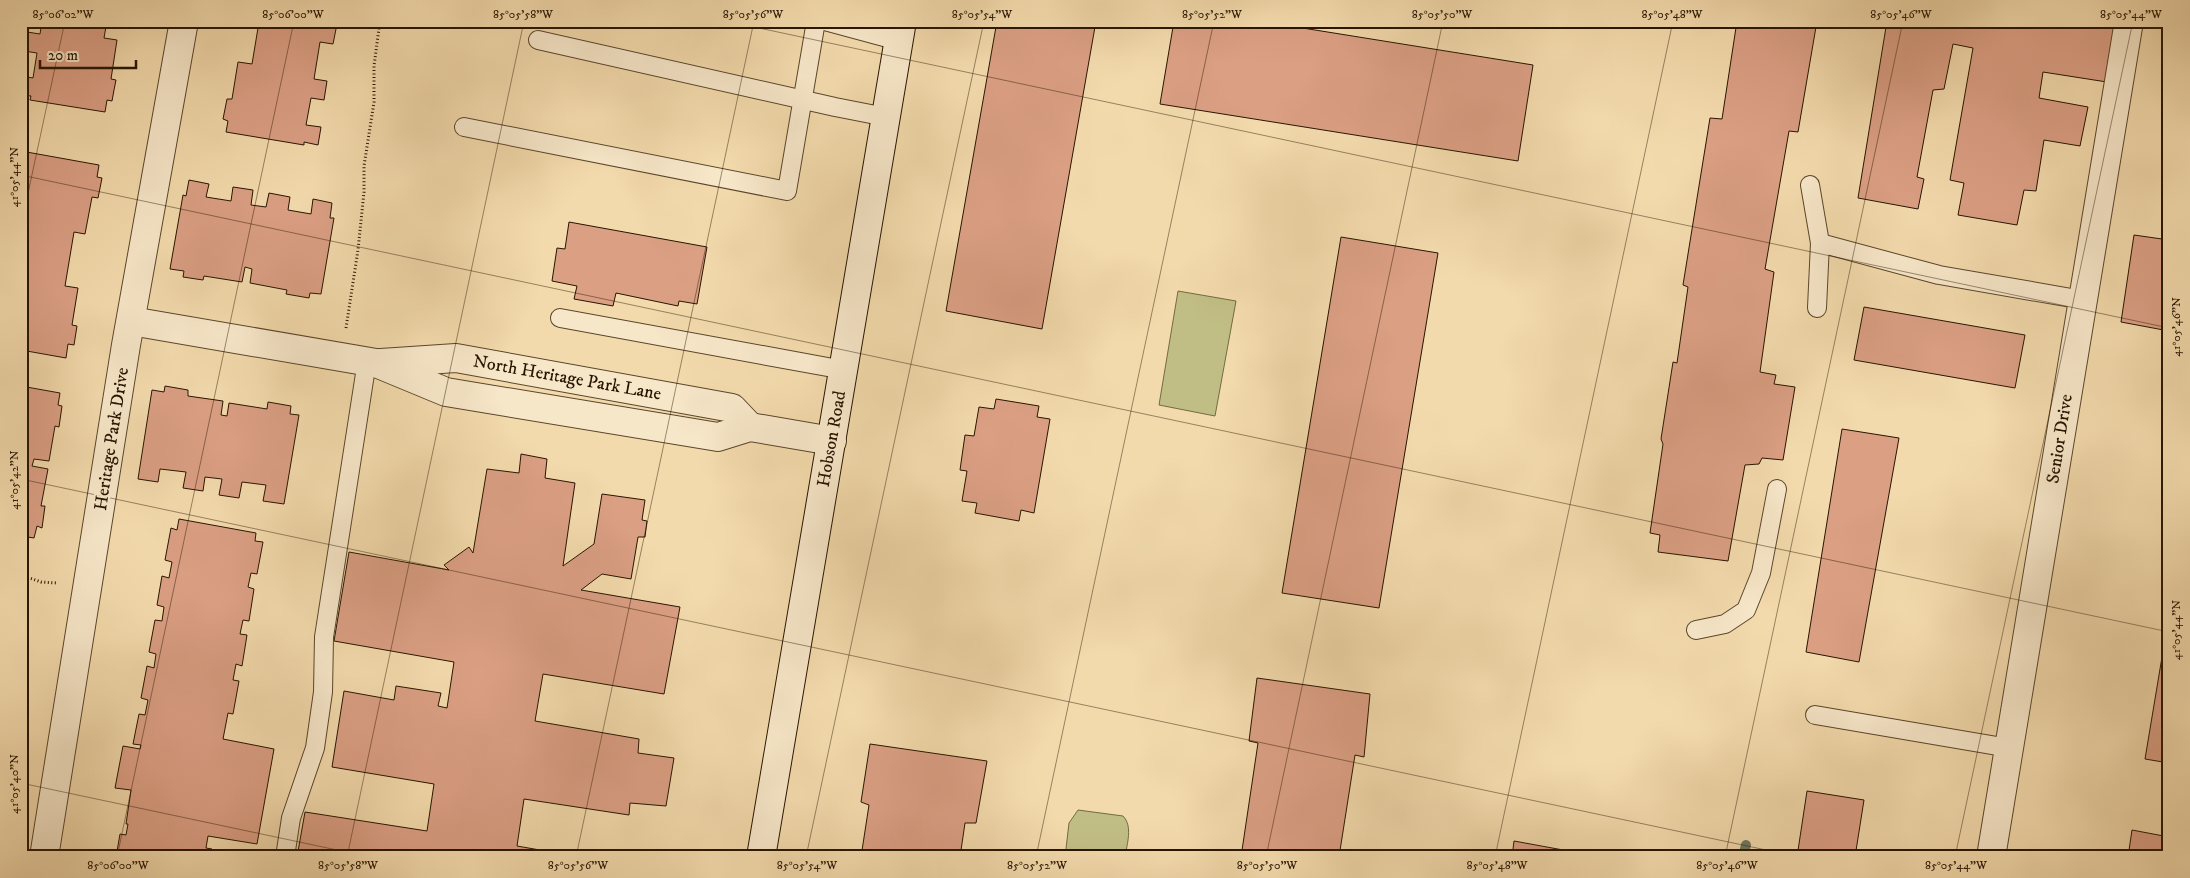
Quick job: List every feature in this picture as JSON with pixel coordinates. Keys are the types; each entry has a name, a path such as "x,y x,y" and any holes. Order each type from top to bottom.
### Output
{"street":[{"name":"Heritage Park Drive","path":"44,857 131,321 184,21"},
{"name":"Senior Drive","path":"1991,857 2128,21"},
{"name":"Hobson Road","path":"761,857 901,31"},
{"name":"North Heritage Park Lane","path":"131,321 372,362 446,392 718,437 750,426 832,441"},
{"name":"North Heritage Park Lane","path":"372,362 456,358 732,408 750,426"}],"lane":[{"path":"464,127 787,191 816,21"},
{"path":"825,21 901,31"},
{"path":"538,40 835,107 886,116"},
{"path":"1810,185 1820,243 1817,308"},
{"path":"1820,243 1939,275 2083,300"},
{"path":"560,318 844,370"},
{"path":"285,857 291,818 315,748 323,692 324,637 372,362"},
{"path":"1696,630 1725,624 1746,610 1761,573 1777,489"},
{"path":"1815,715 2009,748"}],"path":[{"path":"341,356 358,250 364,192 364,166 374,102 374,66 380,21"},
{"path":"21,575 41,582 59,583"}],"shaded area":[{"path":"1178,291 1236,301 1215,416 1159,405"},
{"path":"1078,810 1123,816 1129,830 1125,857 1065,857 1069,823"}],"building":[{"path":"42,21 107,21 104,38 117,40 111,79 116,80 112,101 107,100 105,112 30,100 31,96 21,95 21,76 33,78 37,53 24,51 27,32 40,34"},
{"path":"255,21 324,21 337,24 333,44 320,42 314,79 327,81 324,100 311,98 306,125 321,127 318,145 304,142 304,145 226,132 228,121 223,119 227,99 232,99 238,62 252,64 259,22"},
{"path":"997,21 1096,21 1042,329 946,311"},
{"path":"1174,21 1259,21 1533,65 1518,161 1160,104"},
{"path":"1737,21 1817,21 1798,132 1789,131 1765,269 1774,272 1760,372 1776,375 1774,384 1795,387 1783,460 1762,458 1759,464 1745,465 1728,561 1658,552 1660,535 1650,533 1663,444 1661,439 1673,362 1677,363 1688,287 1683,285 1710,118 1722,119"},
{"path":"1887,21 2117,21 2107,82 2043,72 2039,98 2088,107 2080,146 2044,140 2036,191 2024,190 2017,225 1958,215 1964,183 1950,180 1973,48 1953,44 1944,89 1933,90 1917,177 1924,179 1918,209 1858,198"},
{"path":"21,151 99,165 97,177 102,178 98,198 92,197 85,234 74,232 65,286 78,288 72,325 77,326 74,345 68,344 66,358 21,350"},
{"path":"189,180 209,184 206,197 231,201 233,187 253,190 251,205 266,207 269,193 290,197 288,210 311,214 313,199 332,203 330,218 334,218 321,294 310,293 309,298 286,294 287,290 250,283 252,269 245,267 242,282 204,276 203,280 183,277 184,271 170,269 183,195 186,196"},
{"path":"569,222 707,247 697,304 679,301 678,306 616,293 613,306 574,299 577,286 552,281 557,248 565,249"},
{"path":"2134,235 2169,240 2169,331 2121,322"},
{"path":"1341,237 1438,253 1379,608 1282,593"},
{"path":"1864,307 2025,335 2015,388 1854,360"},
{"path":"21,386 60,393 58,405 62,406 59,427 55,426 49,461 34,459 32,466 48,469 41,506 45,506 42,528 37,526 34,538 21,536"},
{"path":"165,386 188,390 188,396 223,401 221,415 227,416 229,403 267,409 268,402 291,406 290,414 299,415 284,504 263,501 266,485 242,482 239,498 219,495 222,479 205,477 203,491 183,488 186,472 160,469 158,482 138,479 152,390 164,392"},
{"path":"996,399 1039,406 1037,417 1050,419 1034,513 1021,510 1019,521 975,513 977,503 962,501 967,471 960,470 965,435 974,436 979,407 994,409"},
{"path":"1842,429 1899,438 1859,662 1806,652"},
{"path":"521,454 547,459 545,478 575,483 563,566 594,544 602,494 645,500 642,520 647,521 645,537 638,537 631,579 602,574 581,590 680,607 664,694 543,674 535,721 639,739 638,753 674,758 666,806 630,803 629,815 524,799 517,846 580,857 297,857 305,812 427,831 434,784 332,767 344,691 394,700 396,686 441,693 438,706 447,708 454,662 334,641 349,552 449,570 444,565 469,547 473,553 487,469 519,473"},
{"path":"179,519 256,533 255,541 263,542 257,574 251,573 248,587 254,589 249,621 243,620 240,634 247,635 242,666 236,664 233,680 239,681 233,714 228,713 223,739 274,749 257,844 208,836 206,848 212,849 210,857 116,857 120,834 126,835 131,790 115,788 123,746 140,749 141,745 133,744 139,714 145,715 148,700 141,698 147,666 154,668 156,654 149,652 155,620 162,621 164,607 157,605 162,576 169,578 172,562 165,560 171,528 177,530"},
{"path":"2169,615 2169,763 2145,759"},
{"path":"1257,678 1370,694 1364,757 1355,755 1339,857 1241,857 1258,743 1249,741"},
{"path":"870,744 987,761 976,823 965,823 960,857 861,857 869,805 861,802"},
{"path":"1807,791 1864,800 1855,857 1797,857"},
{"path":"2132,830 2169,837 2169,857 2128,857"},
{"path":"1514,841 1574,852 1573,857 1512,857"}],"waterway":[{"path":"1743,857 1746,845"}]}
